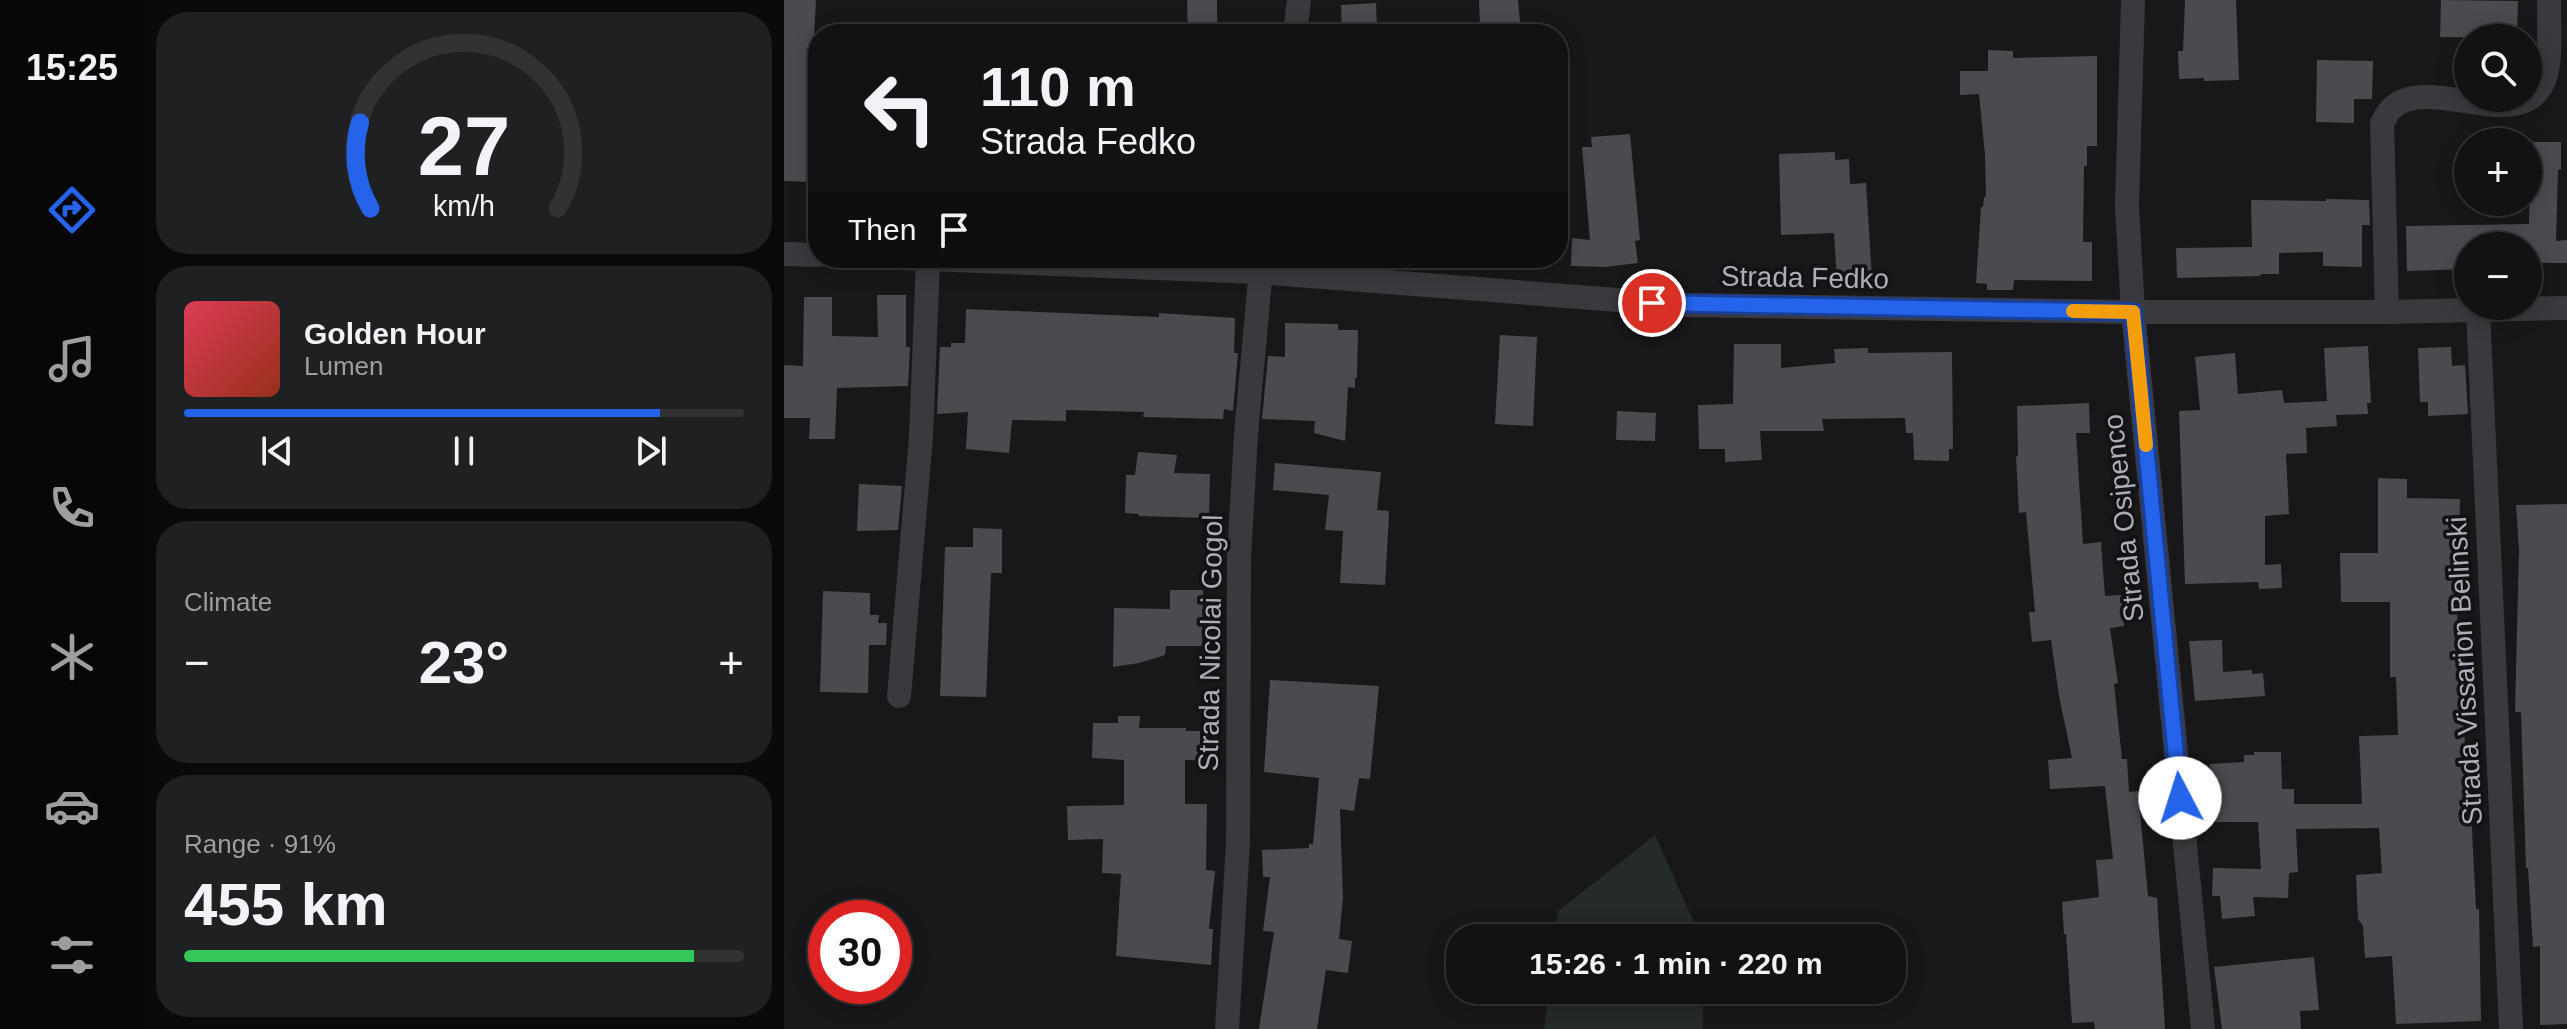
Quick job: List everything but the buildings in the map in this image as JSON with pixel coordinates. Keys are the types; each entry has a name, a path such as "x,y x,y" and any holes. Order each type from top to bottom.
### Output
{"street":[{"path":"1296,24 1299,0"},
{"name":"Strada Osipenco","path":"2133,0 2127,207 2133,312 2203,1029"},
{"path":"2387,312 2382,123 2393,107 2407,99 2427,96 2488,105 2525,101 2538,89 2546,75 2549,0"},
{"path":"784,254 808,255"},
{"path":"899,696 921,437 928,268"},
{"name":"Strada Nicolai Gogol","path":"1227,1029 1238,842 1239,559 1260,268"},
{"name":"Strada Fedko","path":"1292,268 1682,305 2133,312 2454,311"},
{"name":"Strada Fedko","path":"2542,309 2567,308"},
{"name":"Strada Vissarion Belinski","path":"2478,320 2511,1029"}],"shaded area":[{"path":"1655,835 1695,924 1557,924 1558,911"},
{"path":"1547,1004 1703,1004 1703,1029 1544,1029"}],"slow traffic":[{"path":"2073,311 2133,312 2146,445"}],"route":[{"path":"1652,303 2133,312 2180,798"}]}
